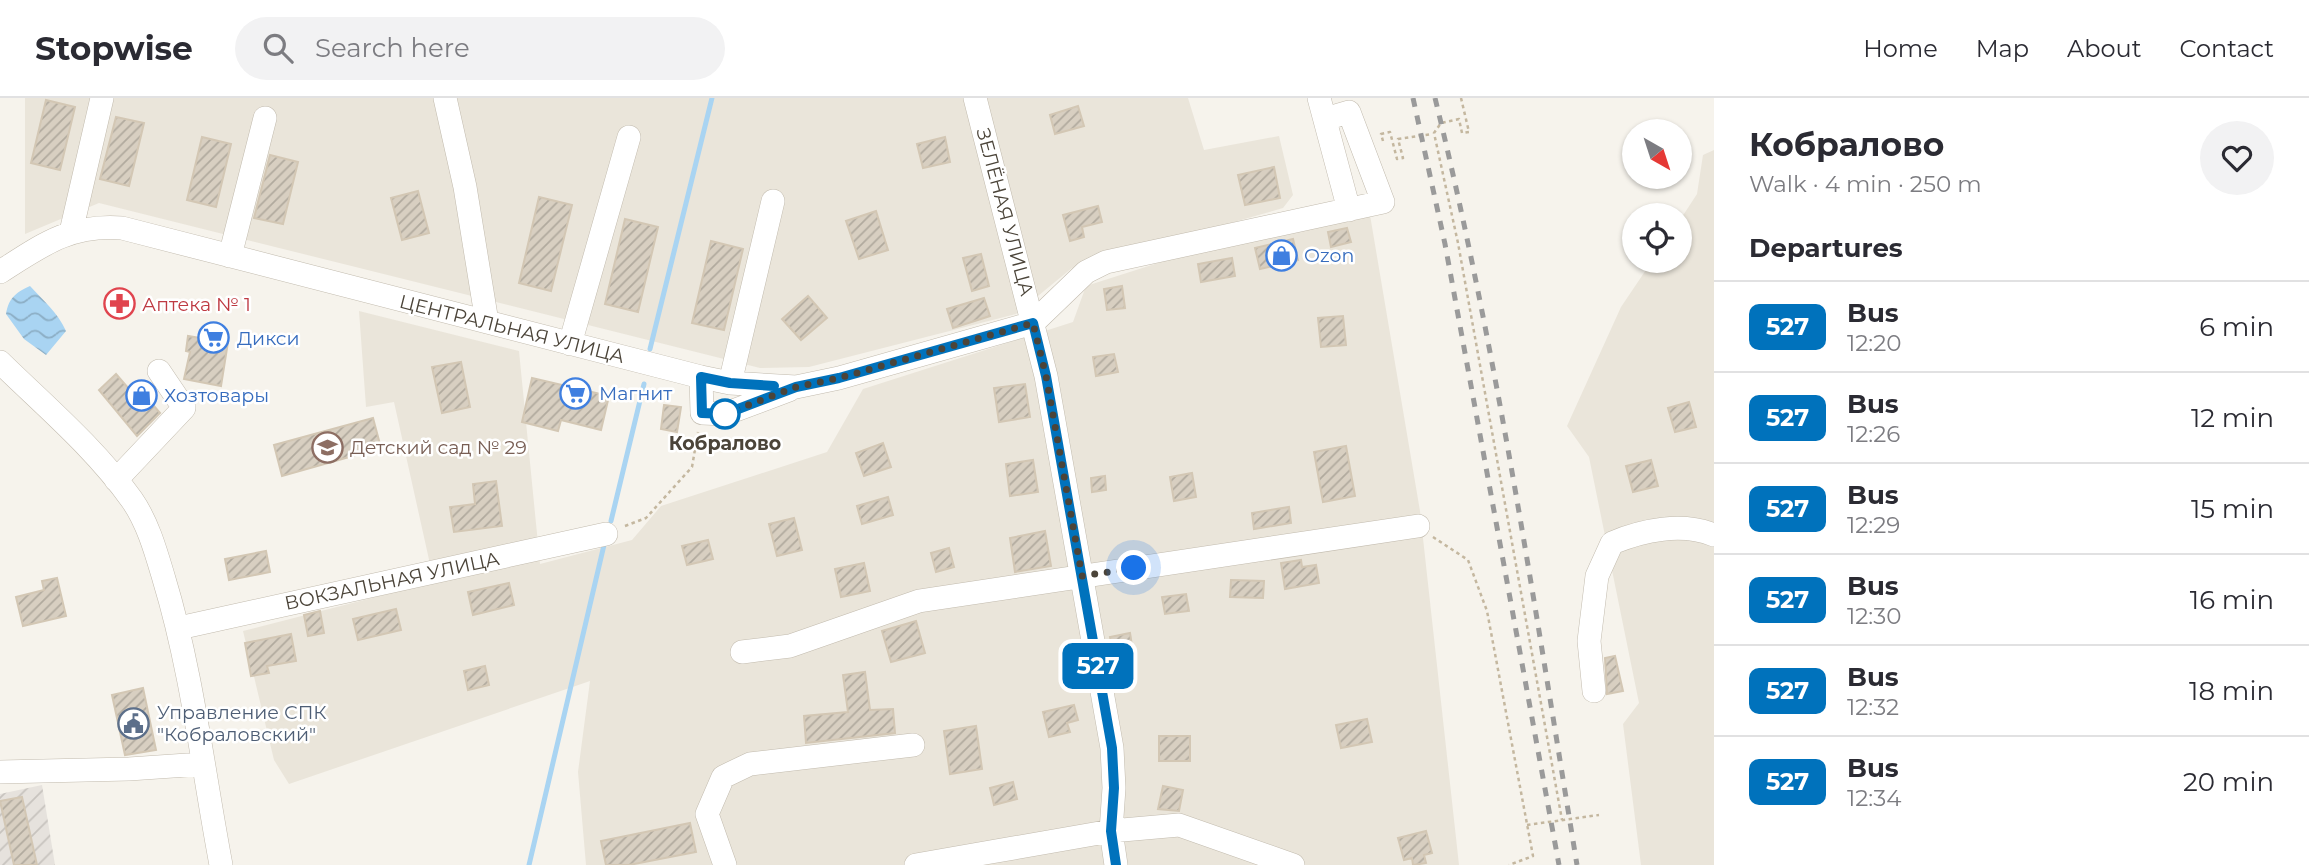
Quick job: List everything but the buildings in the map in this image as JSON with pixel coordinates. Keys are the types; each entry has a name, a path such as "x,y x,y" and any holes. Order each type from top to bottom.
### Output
{"street":[{"path":"71,232 102,98"},
{"path":"445,98 465,187 487,322"},
{"name":"ЗЕЛЁНАЯ УЛИЦА","path":"975,98 1046,376 1112,748 1114,788 1111,831 1116,865"},
{"path":"1033,323 1086,272 1105,262 1349,210 1383,202 1349,113 1322,108 1349,210"},
{"path":"230,256 265,118"},
{"path":"570,344 629,137"},
{"path":"730,383 773,201"},
{"name":"ЦЕНТРАЛЬНАЯ УЛИЦА","path":"0,272 50,240 71,232 99,226 122,228 701,377 730,383 796,387 839,378 1033,323"},
{"path":"0,362 93,453 133,502 151,537 179,628 221,865"},
{"path":"116,480 184,408 159,371"},
{"path":"701,377 702,413 725,414 796,387"},
{"path":"742,652 790,646 919,601 1418,526"},
{"path":"1594,691 1589,641 1597,576 1612,542 1640,531 1699,529 1714,535"},
{"name":"ВОКЗАЛЬНАЯ УЛИЦА","path":"179,628 606,534"},
{"path":"724,865 707,814 723,777 750,764 913,745"},
{"path":"0,772 129,769 202,764"},
{"path":"916,865 1111,831 1179,825 1293,865"}],"path":[{"path":"1383,144 1381,134 1390,132 1397,159 1403,158 1398,139 1434,133 1441,123 1459,119 1462,133 1469,132 1461,98"},
{"path":"1434,133 1458,243 1562,820"},
{"path":"606,534 646,519 692,467 702,413"},
{"path":"1418,526 1468,560 1487,611 1533,856 1509,865"},
{"path":"1527,825 1599,815"}],"shaded area":[{"path":"25,98 1188,98 1204,150 1279,136 1293,195 1283,208 1072,268 1016,314 809,367 760,368 99,203 25,234"},
{"path":"1714,150 1714,865 1641,865 1623,724 1639,703 1589,457 1567,426 1621,307 1644,273 1692,273 1691,203 1697,194 1703,155"},
{"path":"1370,215 1420,511 1459,865 586,865 578,772 590,681 289,784 274,760 243,631 434,582 394,402 366,407 359,311 519,351 540,564 632,540 661,506 827,452 863,389 1073,322 1086,286 1183,255"},
{"path":"42,785 55,865 0,865 0,794"}],"water":[{"path":"30,286 55,313 66,331 46,355 24,339 6,314 13,297"}],"waterway":[{"path":"650,349 712,98"},
{"path":"611,521 644,384"},
{"path":"529,865 604,545"}],"railway":[{"path":"1413,98 1445,244 1559,865"},
{"path":"1435,98 1496,384 1577,865"}],"bus line":[{"name":"527","path":"774,386 730,383 701,377 702,413 725,414 796,387 839,378 1033,323 1046,376 1112,748 1114,788 1111,831 1116,865"}],"place":[{"name":"Ozon","path":"1281,255"},
{"name":"Аптека № 1","path":"119,304"},
{"name":"Дикси","path":"214,338"},
{"name":"Магнит","path":"576,393"},
{"name":"Хозтовары","path":"141,395"},
{"name":"Кобралово","path":"725,414"},
{"name":"Детский сад № 29","path":"327,447"},
{"name":"Управление СПК \"Кобраловский\"","path":"134,723"}],"route":[{"path":"725,414 796,387 839,378 1033,323 1046,376 1082,576 1134,568"}]}
